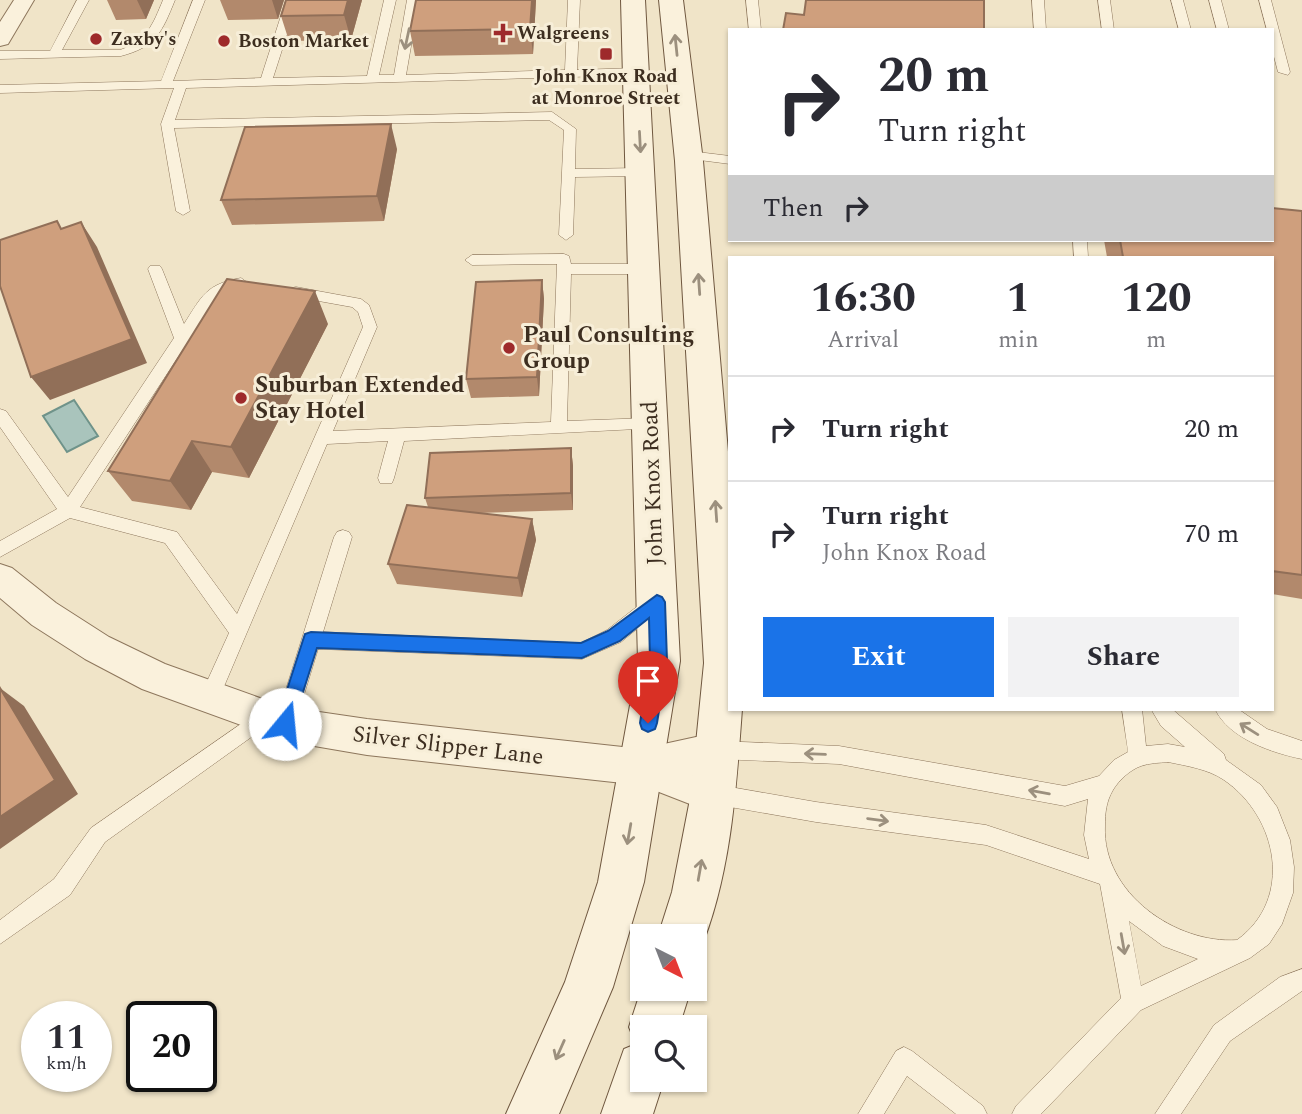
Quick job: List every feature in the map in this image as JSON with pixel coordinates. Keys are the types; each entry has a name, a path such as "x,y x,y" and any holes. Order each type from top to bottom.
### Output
{"main road":[{"name":"John Knox Road","path":"532,1114 588,988 621,882 659,661 633,0"},
{"path":"671,0 689,155 726,663 713,794 696,892 686,924"},
{"path":"627,1114 634,1092"}],"street":[{"path":"0,39 24,0"},
{"name":"Silver Slipper Lane","path":"1,577 44,614 97,648 155,677 274,720 367,737 641,767 713,794"},
{"name":"Silver Slipper Lane","path":"641,767 719,750"}],"lane":[{"path":"54,54 83,0"},
{"path":"0,55 121,53 138,49 152,38 169,0"},
{"path":"165,85 199,0"},
{"path":"266,82 292,0"},
{"path":"372,79 390,0"},
{"path":"399,78 413,0"},
{"path":"571,74 574,0"},
{"path":"752,0 755,28"},
{"path":"1038,0 1040,28"},
{"path":"1104,0 1108,28"},
{"path":"1177,0 1184,28"},
{"path":"1215,0 1222,28"},
{"path":"1265,0 1272,28"},
{"path":"1274,36 1283,72"},
{"path":"0,89 636,72"},
{"path":"181,85 167,124 183,211"},
{"path":"167,124 552,116 570,129 566,235"},
{"path":"689,155 728,160"},
{"path":"568,173 641,172"},
{"path":"472,260 564,259 559,429"},
{"path":"155,269 182,339"},
{"path":"564,269 645,269"},
{"path":"1,577 68,510 212,293 224,286 244,283 257,285"},
{"path":"210,697 370,327 365,309 356,303 281,290"},
{"path":"0,415 68,510 171,537 238,631"},
{"path":"321,438 650,425"},
{"path":"386,478 398,435"},
{"path":"0,933 62,887 98,835 274,720 311,640 343,537"},
{"path":"311,640 582,651 614,636 657,602"},
{"path":"1132,711 1138,757"},
{"path":"1024,1114 1133,1002 1238,951 1267,942 1297,908 1293,832 1262,797 1168,720 1162,711"},
{"path":"1226,711 1275,745 1302,750"},
{"path":"719,750 839,755 1065,796 1105,784"},
{"path":"1233,774 1200,759 1168,753 1138,757 1114,772 1098,794 1093,823 1097,855 1110,881 1138,916 1168,937 1203,950 1238,951"},
{"path":"713,794 816,812 986,835 1110,881"},
{"path":"1110,881 1133,1002"},
{"path":"1167,1114 1222,1033 1289,985 1302,980"},
{"path":"870,1114 904,1059 975,1114"}],"water":[{"path":"74,400 98,436 67,452 43,416"}],"building":[{"path":"286,0 348,0 344,15 281,16"},
{"path":"416,0 532,0 530,29 410,31"},
{"path":"806,0 984,0 984,28 783,28 786,13 804,15"},
{"path":"391,124 377,196 221,200 245,127"},
{"path":"1274,208 1302,211 1302,575 1274,571 1274,256 1123,256 1120,242 1274,242"},
{"path":"57,221 61,229 81,222 132,339 31,377 0,286 0,240"},
{"path":"227,279 315,291 231,447 192,441 170,481 108,471"},
{"name":"Paul Consulting Group","path":"542,280 537,377 466,379 476,282"},
{"path":"571,448 571,493 425,498 430,453"},
{"path":"407,505 532,519 518,578 388,564"},
{"path":"0,688 55,780 0,817"}],"place":[{"name":"Walgreens","path":"503,33"},
{"name":"Zaxby's","path":"96,39"},
{"name":"Boston Market","path":"224,41"},
{"name":"John Knox Road at Monroe Street","path":"606,54"},
{"name":"Paul Consulting Group","path":"509,348"},
{"name":"Suburban Extended Stay Hotel","path":"241,398"}],"route":[{"path":"285,724 311,640 582,651 614,636 657,602 659,661 648,723"}]}
